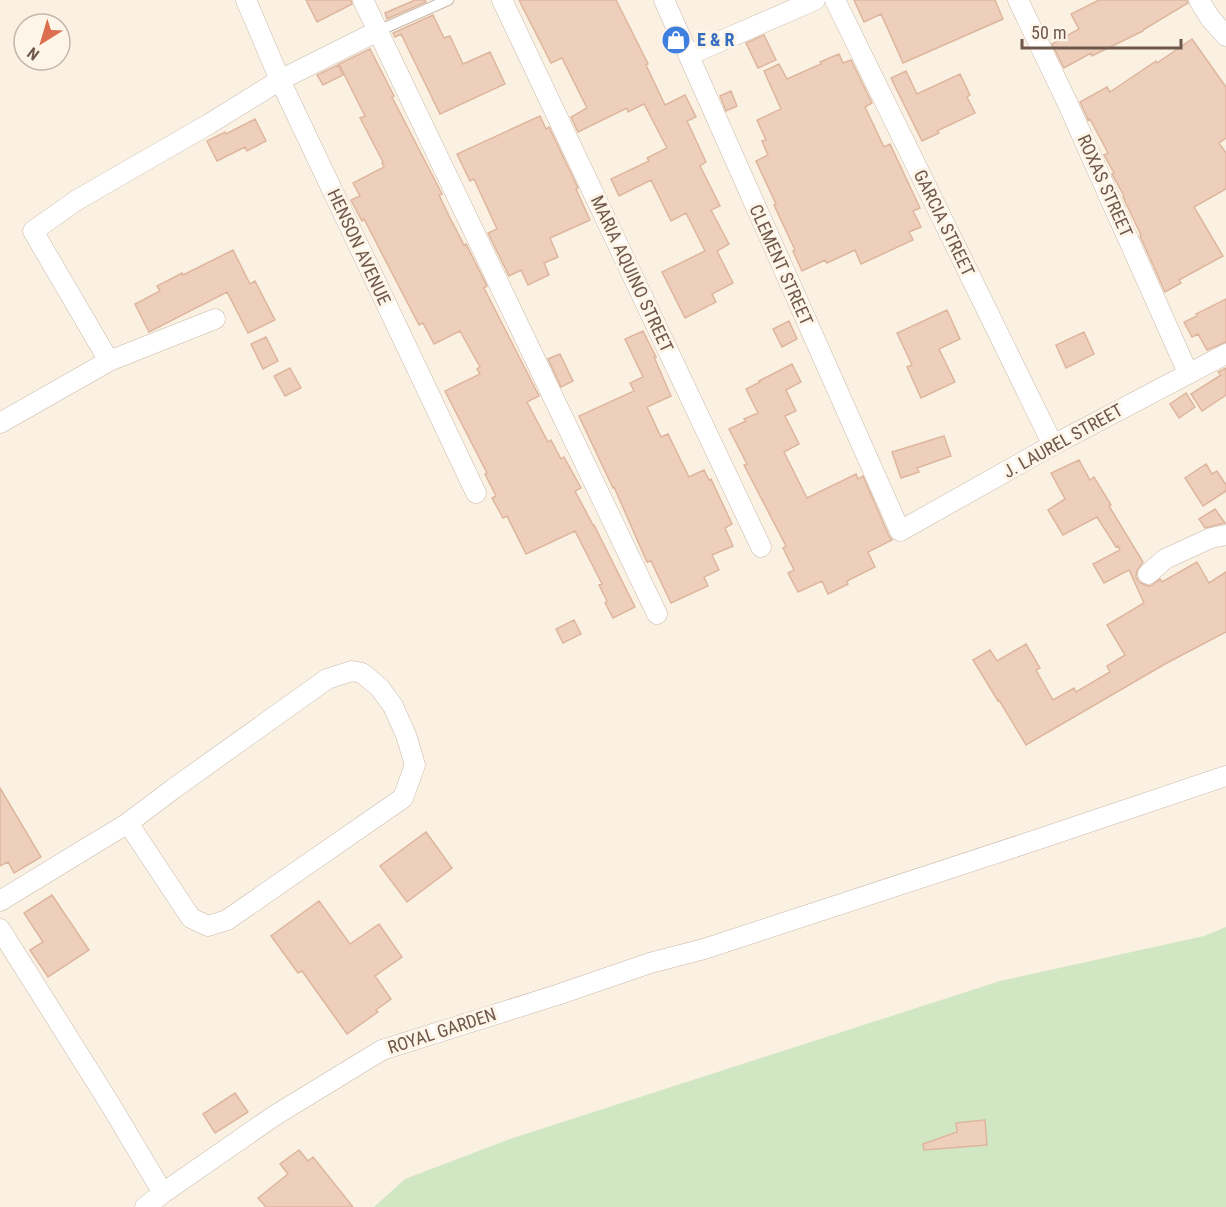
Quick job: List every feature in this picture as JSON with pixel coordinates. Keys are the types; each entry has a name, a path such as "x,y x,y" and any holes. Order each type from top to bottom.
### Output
{"street":[{"name":"HENSON AVENUE","path":"246,0 280,80 476,493"},
{"path":"363,0 657,614"},
{"name":"MARIA AQUINO STREET","path":"502,0 761,548"},
{"name":"CLEMENT STREET","path":"664,0 900,531"},
{"path":"689,55 815,0"},
{"name":"GARCIA STREET","path":"835,0 1053,446"},
{"name":"ROXAS STREET","path":"1018,0 1067,102 1188,373"},
{"path":"1199,0 1210,18 1226,36"},
{"path":"109,361 33,231 77,200 280,80 378,32"},
{"path":"0,423 109,361 215,319"},
{"name":"J. LAUREL STREET","path":"900,531 1226,354"},
{"path":"1148,574 1165,559 1211,538 1226,535"},
{"path":"0,901 128,824 327,679 351,671 362,673 379,687 393,706 406,735 415,765 403,798 227,920 208,926 191,918 128,824"},
{"name":"ROYAL GARDEN","path":"145,1207 163,1192 274,1116 382,1050 650,963 704,949 1226,776"},
{"path":"0,929 163,1192"}],"lane":[{"path":"378,32 448,0"}],"green space":[{"path":"1226,927 1226,1207 374,1207 405,1179 510,1139 1000,981 1204,936"}],"building":[{"path":"306,0 351,0 352,4 317,22"},
{"path":"415,0 426,2 387,19 385,13"},
{"path":"519,0 616,0 648,64 646,65 665,105 685,95 696,117 687,121 706,162 700,166 720,206 711,210 729,244 717,251 733,283 712,294 716,302 685,318 662,272 705,251 686,213 671,221 651,180 619,196 611,179 649,161 647,158 667,148 644,104 628,112 627,108 578,132 571,117 587,108 562,58 551,63"},
{"path":"854,0 995,0 1003,19 903,63 881,14 864,22"},
{"path":"1099,0 1187,0 1188,3 1143,31 1092,56 1091,53 1064,68 1052,44 1079,29 1071,14"},
{"path":"433,15 444,38 450,36 463,64 490,52 505,84 440,114 401,34 395,37 393,33"},
{"path":"764,35 776,60 758,68 746,43"},
{"path":"1192,39 1226,87 1226,138 1219,143 1226,153 1226,189 1194,207 1223,256 1179,280 1181,283 1165,292 1124,196 1112,174 1114,173 1104,155 1108,153 1080,102 1107,87 1110,92"},
{"path":"370,49 442,194 439,195 449,216 487,286 484,288 539,396 527,402 548,442 551,440 561,459 564,457 581,488 575,491 635,607 613,618 599,585 602,584 575,531 526,554 507,516 503,518 492,498 496,496 485,474 487,473 445,391 480,374 477,369 480,367 460,331 434,344 423,323 419,325 364,219 362,221 351,200 360,196 353,183 384,167 360,118 365,116 339,64"},
{"path":"839,54 843,63 851,60 872,103 865,107 884,147 890,144 920,208 913,211 921,227 909,232 913,240 861,264 855,250 802,271 774,205 776,204 756,161 768,155 762,141 766,140 757,120 781,109 764,71 779,64 787,79"},
{"path":"338,65 343,75 323,85 317,75"},
{"path":"906,71 917,94 960,74 975,113 937,131 939,133 922,141 891,78"},
{"path":"731,91 737,106 726,111 720,96"},
{"path":"540,116 546,129 549,127 578,188 576,189 590,220 550,238 558,257 544,263 549,275 528,285 521,270 509,276 488,233 497,229 474,179 470,181 457,154"},
{"path":"255,119 266,141 247,151 245,147 217,161 207,141"},
{"path":"233,250 250,284 255,281 275,320 248,333 227,292 149,332 135,304 160,291 157,286"},
{"path":"1226,299 1226,342 1207,350 1198,334 1192,337 1184,322"},
{"path":"947,310 960,339 939,349 955,382 921,398 907,367 912,365 897,333"},
{"path":"789,321 797,339 782,347 773,329"},
{"path":"643,331 671,396 647,407 661,437 668,434 689,477 704,470 709,480 711,479 732,524 725,528 733,546 712,555 719,570 704,577 708,586 671,603 651,561 647,562 579,416 634,391 630,383 643,377 625,339"},
{"path":"1084,332 1094,354 1066,368 1056,345"},
{"path":"266,337 278,361 263,369 251,344"},
{"path":"560,354 573,381 561,387 548,359"},
{"path":"792,364 801,382 786,390 796,411 785,416 799,444 784,452 807,498 856,474 858,479 863,476 892,540 868,552 875,567 847,581 848,584 828,594 822,581 798,592 788,573 794,570 783,548 786,546 744,465 747,464 729,429 758,413 746,389"},
{"path":"290,368 301,388 285,396 274,376"},
{"path":"1226,368 1226,395 1202,411 1191,394 1221,375 1218,372"},
{"path":"1186,393 1195,407 1179,418 1170,404"},
{"path":"944,436 951,456 917,468 919,472 901,478 892,452"},
{"path":"1079,460 1090,480 1094,477 1143,562 1137,571 1136,577 1139,582 1150,586 1160,579 1162,582 1197,562 1209,583 1226,572 1226,632 1165,664 1026,745 973,660 990,650 997,661 1026,644 1040,668 1036,670 1053,700 1074,688 1076,692 1110,672 1107,666 1125,655 1107,625 1144,603 1129,570 1104,583 1093,564 1120,550 1097,517 1063,535 1048,510 1065,499 1051,473"},
{"path":"1206,464 1212,474 1217,471 1226,485 1226,491 1203,506 1185,478"},
{"path":"1215,509 1225,523 1205,528 1199,519"},
{"path":"574,620 581,634 563,643 556,629"},
{"path":"0,788 41,857 14,873 8,862 0,866"},
{"path":"426,832 452,868 407,902 380,866"},
{"path":"52,895 89,950 48,977 30,950 43,942 24,913"},
{"path":"319,901 350,944 379,924 402,957 375,976 391,999 376,1010 378,1012 347,1034 302,971 298,973 271,936"},
{"path":"235,1093 248,1112 215,1133 203,1114"},
{"path":"985,1120 987,1145 924,1150 923,1144 957,1132 956,1123"},
{"path":"299,1150 308,1161 313,1157 353,1207 266,1207 258,1198 288,1174 280,1164"}],"place":[{"name":"E & R","path":"676,40"}]}
